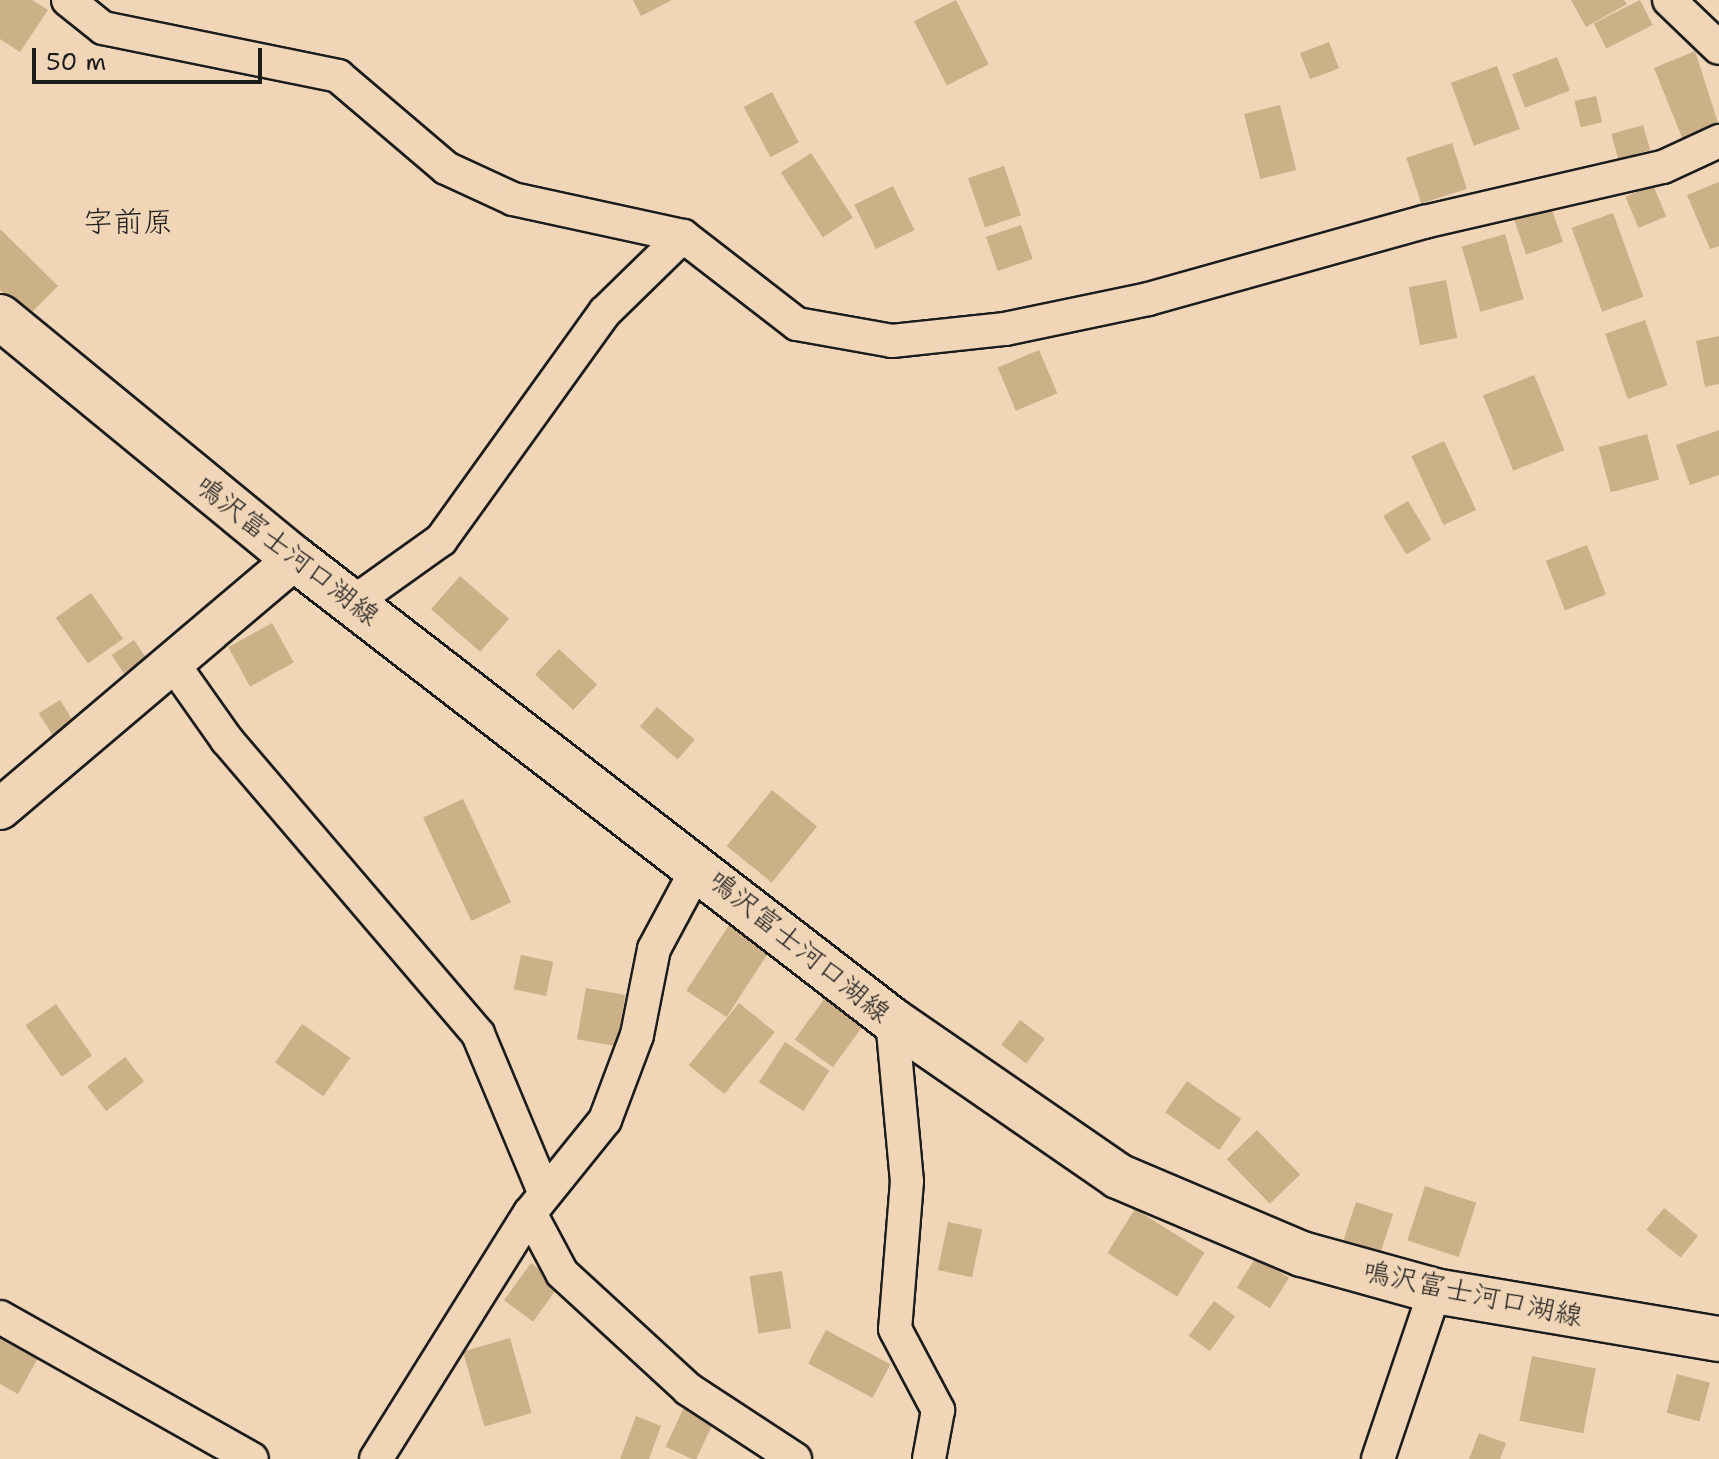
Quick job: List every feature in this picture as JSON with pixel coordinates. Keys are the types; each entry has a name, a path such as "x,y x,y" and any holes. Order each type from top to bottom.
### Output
{"main road":[{"name":"鳴沢富士河口湖線","path":"0,317 295,559 699,865 892,1020 1118,1176 1302,1254 1435,1291 1719,1339"}],"street":[{"path":"68,0 103,28 338,76 432,161 513,199 683,236 797,324 892,341 1005,329 1148,299 1424,222 1663,167 1719,141"},
{"path":"1669,0 1719,48"},
{"path":"354,602 441,540 605,312 683,236"},
{"path":"0,809 174,665 295,559"},
{"path":"174,665 227,740 478,1034 538,1204 573,1284 688,1389 795,1459"},
{"path":"376,1459 538,1204 605,1120 637,1035 654,949 699,865"},
{"path":"892,1020 907,1181 895,1329 938,1410 929,1459"},
{"path":"1378,1459 1435,1291"},
{"path":"0,1317 252,1459"}],"building":[{"path":"0,0 32,0 48,10 20,52 0,39"},
{"path":"633,0 672,0 641,16"},
{"path":"956,0 989,64 947,85 914,21"},
{"path":"1571,0 1624,0 1627,4 1586,27"},
{"path":"1640,0 1653,25 1606,49 1594,24"},
{"path":"1329,42 1339,68 1310,79 1300,53"},
{"path":"1695,51 1719,126 1683,140 1654,68"},
{"path":"1557,57 1570,91 1525,108 1512,74"},
{"path":"1497,66 1520,129 1474,146 1451,83"},
{"path":"772,92 799,142 771,157 744,107"},
{"path":"1596,96 1602,122 1581,127 1575,101"},
{"path":"1280,105 1296,170 1260,179 1244,114"},
{"path":"1643,125 1650,150 1618,159 1611,134"},
{"path":"1452,143 1467,189 1421,203 1406,158"},
{"path":"811,153 853,218 823,237 781,173"},
{"path":"1004,166 1021,215 985,228 968,178"},
{"path":"1719,182 1719,246 1710,249 1687,195"},
{"path":"1653,185 1666,216 1639,228 1625,197"},
{"path":"893,186 914,230 876,249 854,205"},
{"path":"1550,204 1563,242 1526,255 1513,217"},
{"path":"1613,213 1643,297 1602,312 1572,228"},
{"path":"1021,225 1033,259 998,271 986,237"},
{"path":"0,229 58,286 27,317 0,290"},
{"path":"1505,234 1524,299 1480,312 1462,246"},
{"path":"1446,280 1457,338 1420,345 1409,287"},
{"path":"1645,320 1667,385 1628,399 1605,334"},
{"path":"1719,336 1719,384 1705,387 1696,341"},
{"path":"1039,350 1057,393 1016,411 998,368"},
{"path":"1534,375 1564,450 1513,471 1483,396"},
{"path":"1719,430 1719,475 1690,485 1676,445"},
{"path":"1647,434 1659,479 1611,492 1599,447"},
{"path":"1444,441 1476,510 1443,525 1411,456"},
{"path":"1408,501 1431,540 1406,555 1383,516"},
{"path":"1587,545 1606,594 1565,610 1546,561"},
{"path":"460,576 509,619 480,652 431,609"},
{"path":"91,593 123,639 88,664 56,618"},
{"path":"272,623 294,662 250,687 228,647"},
{"path":"134,640 146,658 124,673 112,655"},
{"path":"559,649 597,684 573,710 535,675"},
{"path":"60,700 74,722 53,735 39,713"},
{"path":"657,707 695,740 678,759 640,727"},
{"path":"772,790 817,827 772,882 727,846"},
{"path":"463,799 511,902 471,921 423,818"},
{"path":"731,922 771,948 727,1017 686,991"},
{"path":"521,955 553,962 546,996 514,989"},
{"path":"586,988 625,995 616,1046 577,1039"},
{"path":"830,991 868,1019 833,1067 795,1040"},
{"path":"739,1003 775,1032 724,1094 689,1065"},
{"path":"56,1004 92,1056 62,1077 26,1025"},
{"path":"1020,1020 1045,1039 1026,1063 1001,1045"},
{"path":"302,1024 350,1058 323,1096 275,1063"},
{"path":"785,1042 829,1071 803,1111 759,1082"},
{"path":"125,1057 144,1081 106,1111 87,1087"},
{"path":"1187,1081 1241,1119 1219,1150 1165,1112"},
{"path":"1257,1130 1300,1175 1270,1204 1227,1159"},
{"path":"1425,1186 1476,1203 1459,1257 1407,1240"},
{"path":"1356,1202 1393,1214 1380,1254 1343,1242"},
{"path":"1664,1208 1698,1236 1681,1257 1646,1230"},
{"path":"1135,1209 1205,1252 1177,1297 1107,1253"},
{"path":"948,1222 982,1229 972,1277 938,1270"},
{"path":"1256,1257 1289,1278 1270,1308 1237,1288"},
{"path":"531,1263 560,1284 533,1321 504,1300"},
{"path":"782,1271 791,1328 758,1333 749,1276"},
{"path":"1214,1301 1235,1316 1210,1351 1189,1336"},
{"path":"826,1330 890,1364 873,1398 808,1364"},
{"path":"0,1337 38,1358 18,1394 0,1384"},
{"path":"510,1338 531,1413 484,1426 463,1352"},
{"path":"1532,1356 1596,1368 1583,1433 1519,1421"},
{"path":"1677,1374 1710,1383 1699,1421 1667,1413"},
{"path":"685,1405 715,1419 696,1459 666,1447"},
{"path":"636,1416 661,1426 649,1459 620,1459"},
{"path":"1479,1433 1506,1443 1500,1459 1469,1459"}],"district":[{"name":"字前原","path":"128,222"}]}
